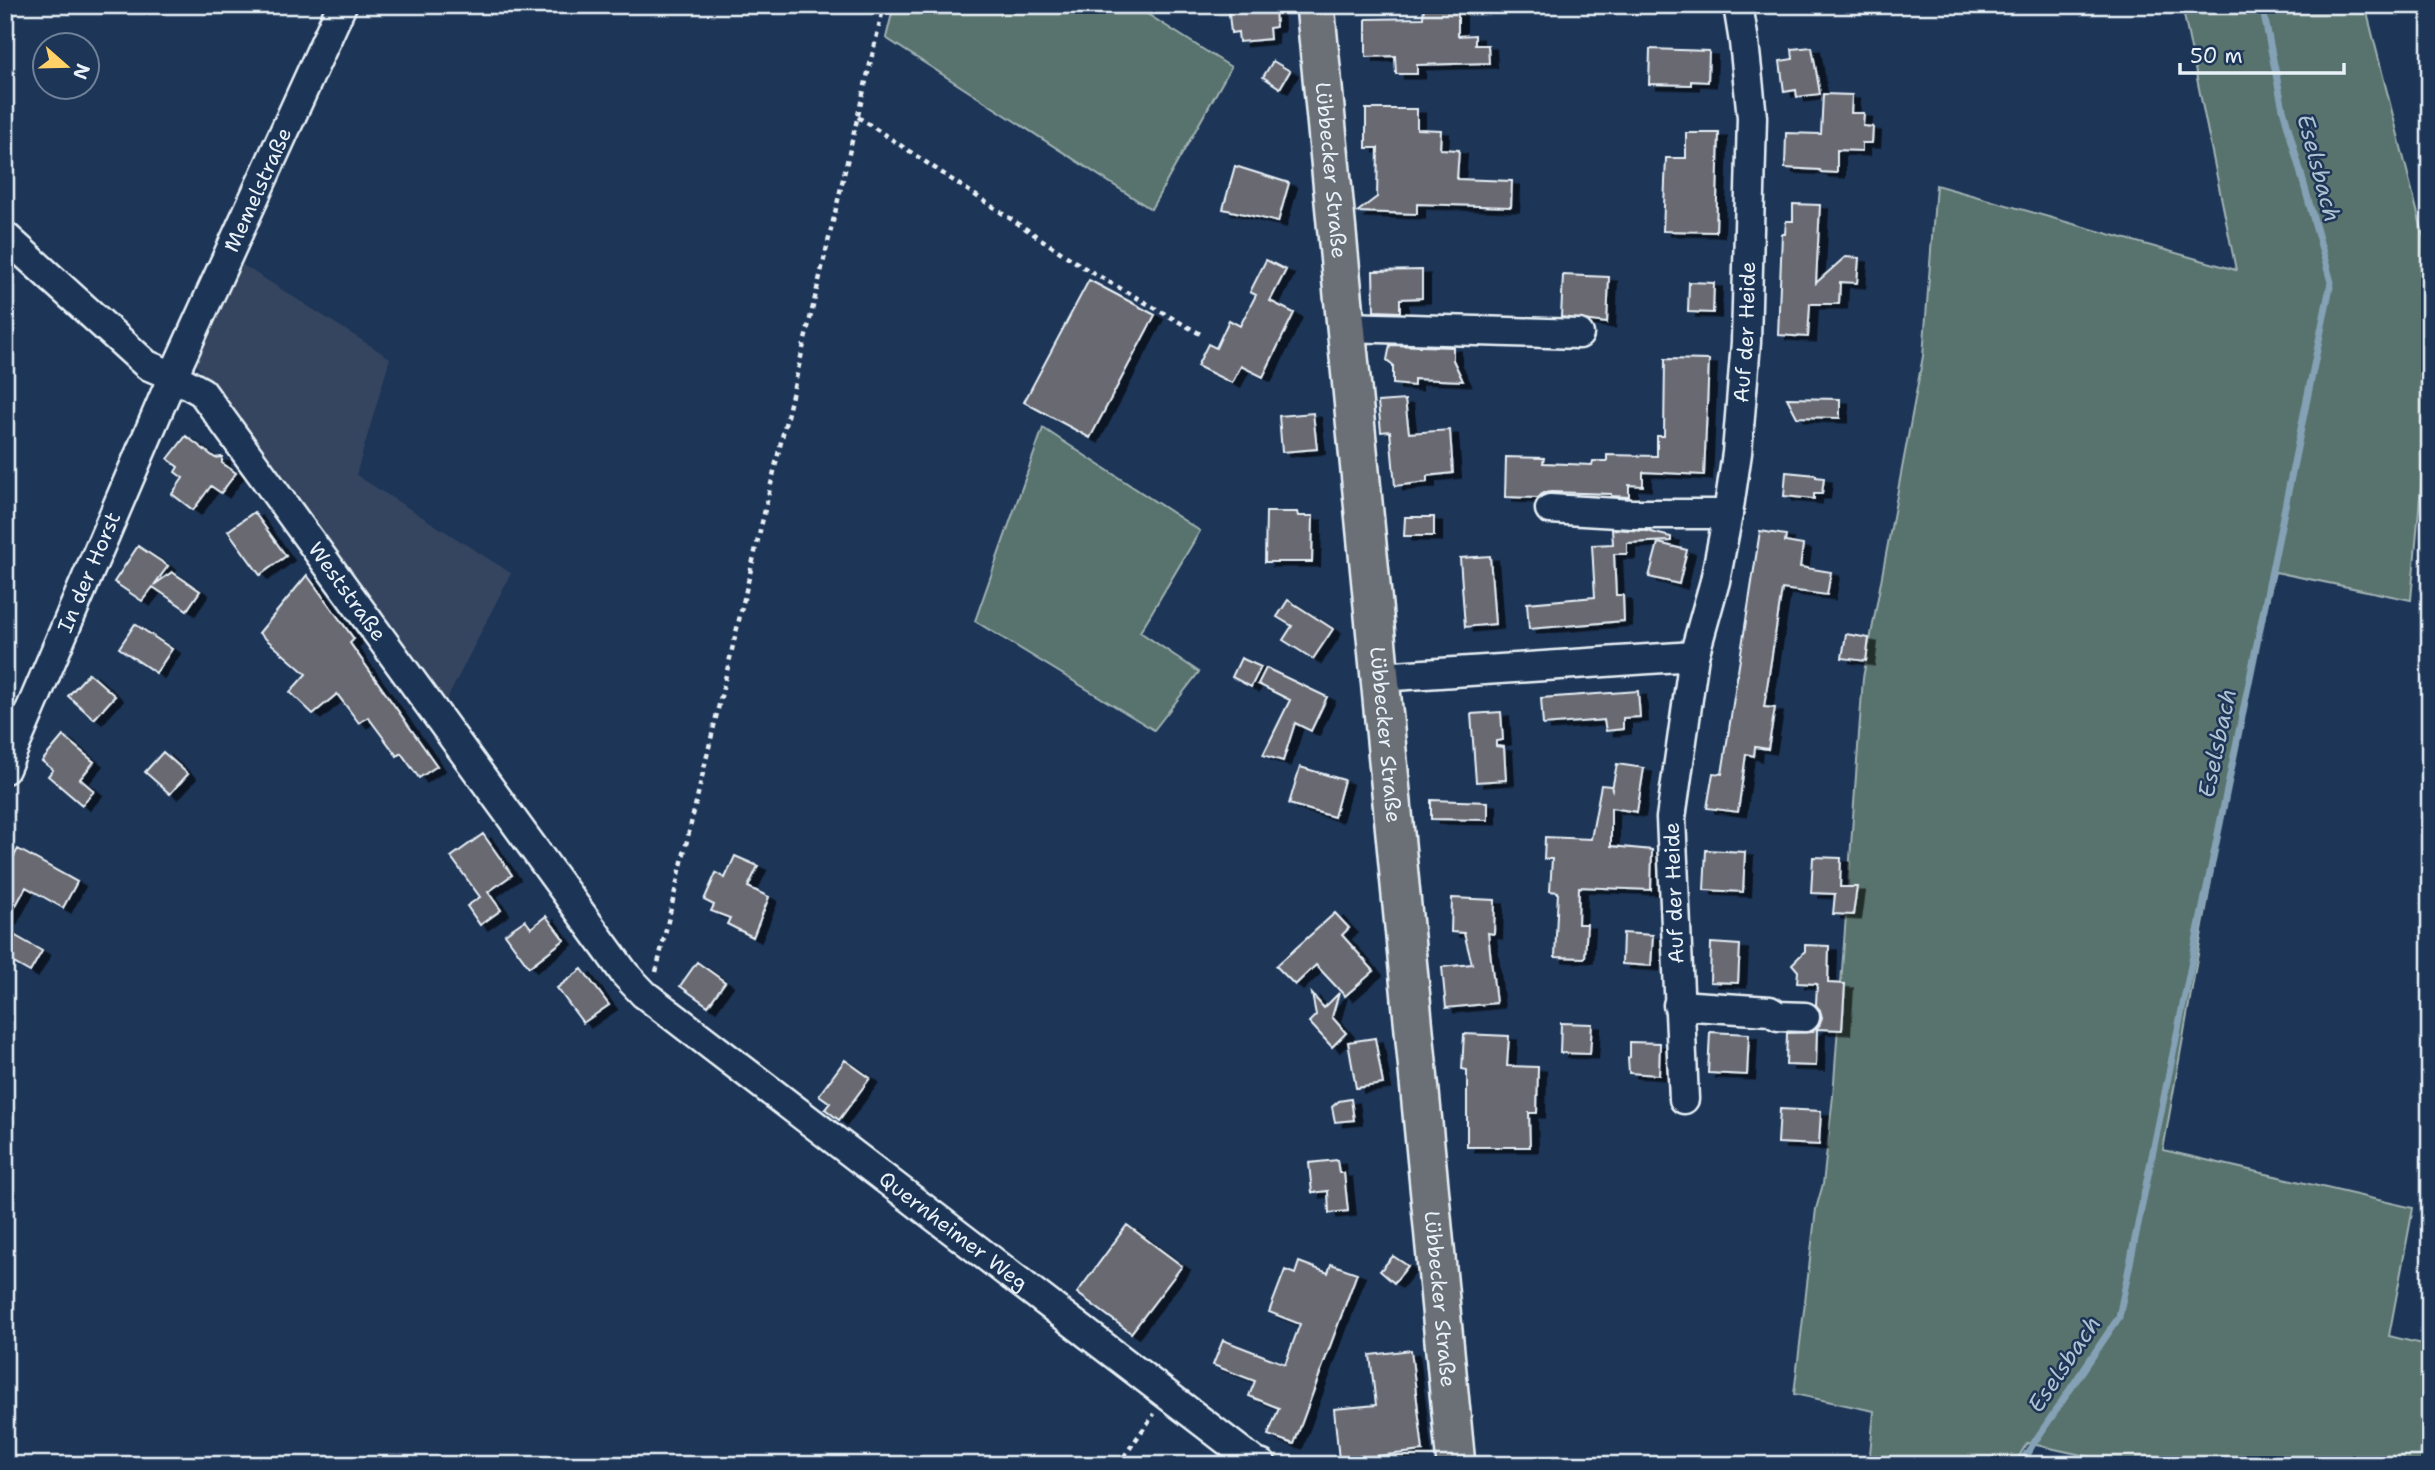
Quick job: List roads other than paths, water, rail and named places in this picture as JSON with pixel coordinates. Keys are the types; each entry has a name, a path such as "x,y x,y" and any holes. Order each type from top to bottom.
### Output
{"main road":[{"name":"Lübbecker Straße","path":"1315,5 1455,1465"}],"street":[{"name":"Memelstraße","path":"173,376 342,5"},
{"name":"Auf der Heide","path":"1684,1099 1671,818 1694,656 1715,581 1737,453 1746,342 1752,117 1738,5"},
{"name":"Weststraße","path":"5,236 147,365 202,392 625,974 644,994"},
{"path":"1346,327 1579,334"},
{"name":"In der Horst","path":"5,769 173,376"},
{"path":"1550,509 1633,514 1728,514"},
{"path":"1379,677 1694,656"},
{"name":"Quernheimer Weg","path":"644,994 1166,1396 1262,1465"},
{"path":"1678,1005 1770,1011 1778,1016 1805,1017"}],"waterway":[{"name":"Eselsbach","path":"2019,1465 2119,1317 2331,282 2283,109 2262,5"}]}
